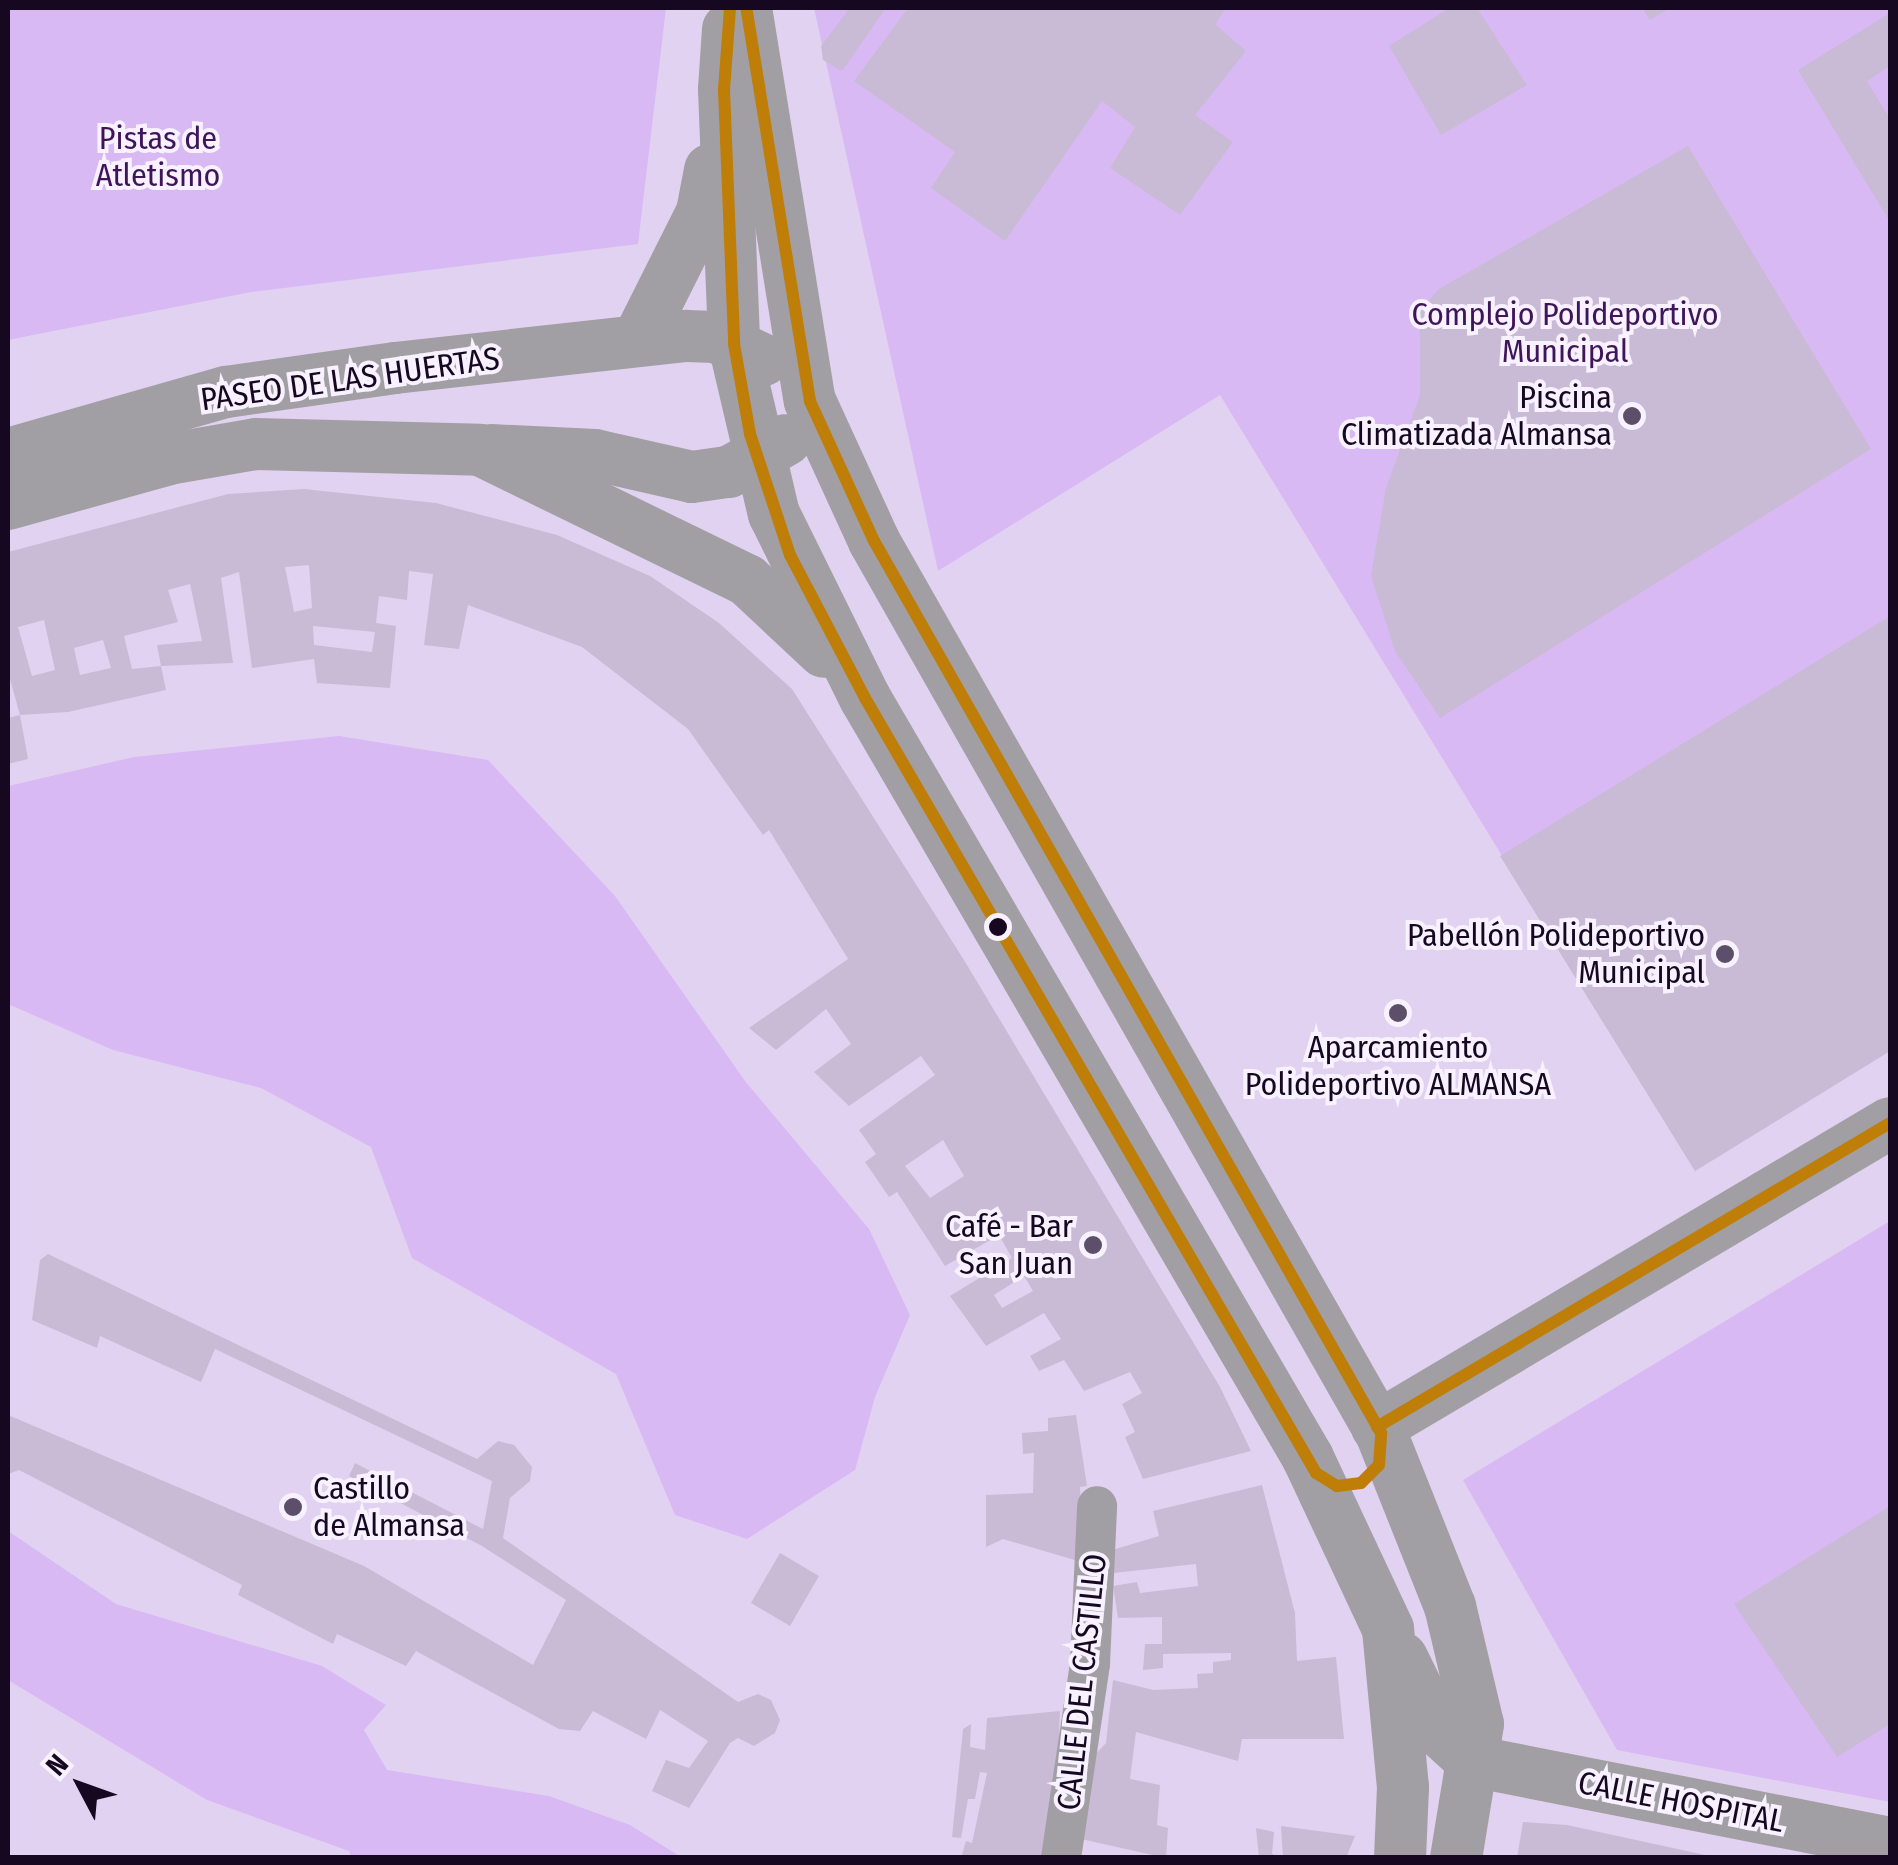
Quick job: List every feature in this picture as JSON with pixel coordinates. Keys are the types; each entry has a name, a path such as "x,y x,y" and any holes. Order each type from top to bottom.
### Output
{"street":[{"path":"638,340 702,212 724,90 730,8"},
{"path":"746,8 810,401 874,541 1380,1434 1468,1661 1478,1724 1456,1858"},
{"path":"724,90 734,344 744,406 790,554 865,698 1312,1465 1436,1728 1472,1761"},
{"name":"PASEO DE LAS HUERTAS","path":"8,454 226,392 638,340 716,337 734,344"},
{"path":"734,344 810,401"},
{"name":"PASEO DE LAS HUERTAS","path":"8,504 217,449 480,450 596,455 692,477 729,472 758,458 790,436 810,401"},
{"name":"PASEO DE LAS HUERTAS","path":"480,450 747,580 865,698"},
{"path":"1380,1434 1890,1123"},
{"path":"1312,1465 1336,1486 1361,1483 1379,1466 1380,1434"},
{"name":"CALLE DEL CASTILLO","path":"1061,1858 1094,1631 1097,1506"},
{"path":"1388,1629 1403,1787 1400,1858"},
{"name":"CALLE HOSPITAL","path":"1472,1761 1890,1844"}],"green space":[{"name":"Pistas de Atletismo","path":"8,8 666,8 638,244 251,292 8,340"},
{"name":"Complejo Polideportivo Municipal","path":"814,8 1890,8 1890,1051 1695,1171 1220,395 938,571"},
{"path":"339,736 488,760 615,896 745,1081 869,1229 910,1315 875,1397 855,1470 747,1539 675,1515 616,1374 412,1258 371,1147 261,1088 113,1050 8,1004 8,786 134,757"},
{"path":"1890,1221 1890,1802 1617,1750 1463,1480"},
{"path":"8,1531 116,1604 322,1666 386,1705 364,1730 387,1770 549,1796 630,1825 681,1857 351,1857 349,1851 207,1800 8,1680"}],"building":[{"path":"850,8 886,8 842,71 823,60 821,46"},
{"path":"908,8 1226,8 1215,24 1246,51 1195,115 1233,142 1180,215 1110,168 1135,127 1102,101 1005,241 931,188 955,152 854,81"},
{"path":"1449,8 1477,8 1527,85 1441,135 1389,46"},
{"path":"1642,8 1670,8 1650,20"},
{"path":"1890,13 1890,66 1867,81 1890,119 1890,222 1798,70"},
{"name":"Piscina Climatizada Almansa","path":"1688,146 1871,449 1440,718 1395,651 1371,576 1386,488 1420,395 1420,310 1439,289"},
{"path":"304,489 436,503 557,535 650,576 719,623 792,689 964,960 1220,1387 1251,1451 1143,1479 1125,1437 1135,1432 1122,1404 1142,1393 1130,1372 1084,1391 1064,1360 1039,1371 1030,1356 1061,1339 1044,1313 986,1346 950,1296 1012,1258 999,1235 945,1266 897,1192 889,1197 865,1162 876,1154 859,1130 935,1075 921,1056 849,1106 814,1072 851,1044 826,1009 776,1050 749,1028 848,959 769,830 763,835 688,729 582,647 468,605 459,649 424,645 433,574 409,571 407,600 379,596 376,623 396,626 390,688 317,683 314,659 252,668 239,572 221,578 233,663 161,666 166,690 68,712 20,715 8,672 8,552 228,494","holes":["309,565 312,608 294,612 285,567","190,584 202,641 157,645 161,666 132,669 124,636 178,622 168,590","44,620 55,670 32,676 18,627","313,626 375,632 372,652 314,645","103,640 111,668 80,675 74,648","943,1140 964,1176 930,1198 905,1166","1024,1276 1033,1291 1002,1308 994,1295"]},
{"name":"Pabellón Polideportivo Municipal","path":"1890,616 1890,1051 1695,1171 1500,856"},
{"path":"20,715 28,759 8,764 8,718"},
{"path":"48,1254 477,1459 498,1441 514,1445 532,1467 530,1481 510,1498 503,1538 738,1702 758,1694 771,1700 780,1720 775,1733 754,1746 738,1738 730,1743 689,1808 652,1791 666,1760 689,1768 708,1741 660,1710 646,1739 593,1711 580,1731 559,1729 416,1651 406,1666 337,1634 333,1644 238,1595 242,1585 19,1470 8,1474 8,1415 364,1566 533,1665 566,1600 482,1546 349,1476 355,1463 483,1529 492,1481 215,1349 201,1382 100,1336 97,1348 32,1320 40,1260"},
{"path":"1076,1415 1087,1486 1080,1487 1085,1563 1003,1539 986,1547 986,1495 1033,1493 1034,1453 1023,1454 1022,1433 1048,1431 1048,1418"},
{"path":"1262,1485 1295,1613 1297,1661 1336,1657 1344,1739 1242,1739 1238,1761 1136,1732 1130,1779 1160,1785 1157,1825 1168,1828 1166,1858 1081,1839 1089,1761 1106,1743 1113,1680 1153,1690 1198,1688 1197,1674 1213,1673 1213,1662 1231,1660 1231,1653 1163,1654 1163,1668 1143,1670 1145,1644 1162,1644 1162,1617 1118,1618 1113,1586 1137,1582 1140,1593 1198,1586 1196,1564 1113,1573 1109,1551 1159,1536 1153,1511"},
{"path":"1890,1506 1890,1724 1837,1757 1734,1604"},
{"path":"780,1553 819,1576 790,1626 751,1603"},
{"path":"1060,1711 1057,1781 1042,1858 961,1858 966,1841 972,1843 987,1773 980,1772 975,1799 968,1799 961,1838 952,1837 963,1729 971,1724 970,1747 985,1750 987,1718"},
{"path":"1523,1822 1567,1825 1719,1858 1517,1858"},
{"path":"1281,1826 1355,1836 1346,1858 1283,1858"},
{"path":"1256,1828 1274,1832 1272,1854 1282,1858 1259,1858"}],"transit line":[{"path":"730,8 724,90 734,344 750,434 790,555 865,698 1316,1473 1337,1486 1361,1483 1379,1465 1381,1433 874,541 810,401 746,8"},
{"path":"1377,1427 1890,1123"}],"place":[{"name":"Piscina Climatizada Almansa","path":"1632,416"},
{"name":"Pabellón Polideportivo Municipal","path":"1725,954"},
{"name":"Aparcamiento Polideportivo ALMANSA","path":"1398,1013"},
{"name":"Café - Bar San Juan","path":"1093,1245"},
{"name":"Castillo de Almansa","path":"293,1507"}]}
